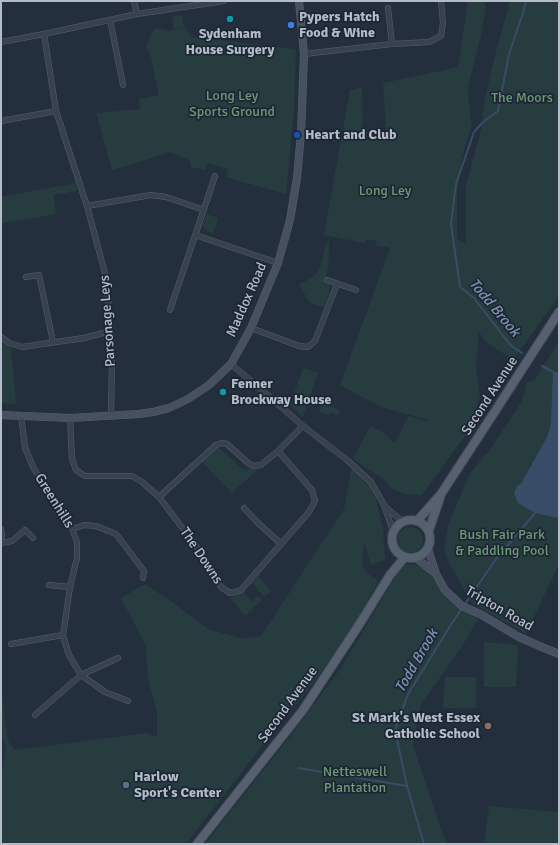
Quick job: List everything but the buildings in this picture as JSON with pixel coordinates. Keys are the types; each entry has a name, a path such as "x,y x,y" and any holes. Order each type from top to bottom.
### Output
{"main road":[{"name":"Second Avenue","path":"418,520 441,494 559,312"},
{"name":"Second Avenue","path":"429,530 441,494"},
{"path":"407,519 418,520 422,522 429,530 431,540 428,549 416,558 408,558 396,552 392,542 393,531 402,521 407,519"},
{"name":"Second Avenue","path":"390,575 396,552"},
{"name":"Second Avenue","path":"197,844 303,710 358,628 390,575 405,557"}],"street":[{"path":"134,1 137,14"},
{"path":"1,42 137,14 224,1"},
{"name":"Maddox Road","path":"1,415 70,418 153,412 169,408 202,391 219,377 231,364 251,328 278,263 290,220 297,178 301,134 304,54 299,1"},
{"path":"304,54 392,44 429,42 441,36 443,23 441,1"},
{"path":"388,8 392,44"},
{"path":"110,20 123,85"},
{"name":"Parsonage Leys","path":"44,34 56,110 88,206 106,277 111,330 111,415"},
{"path":"1,120 56,110"},
{"path":"170,310 215,176"},
{"path":"88,206 152,195 166,197 204,210"},
{"path":"195,235 278,263"},
{"path":"26,277 39,275 53,342"},
{"path":"327,280 356,290"},
{"path":"251,328 299,346 308,347 314,341 337,284"},
{"path":"1,337 9,343 22,347 84,338 111,330"},
{"path":"231,364 303,426 347,460 371,482 384,505 393,531"},
{"name":"Greenhills","path":"20,415 26,448 34,469 72,529 77,542 77,558 70,587 62,636 69,655 81,675 105,692 128,701"},
{"name":"The Downs","path":"70,418 72,459 76,470 85,476 127,475 132,476 142,482 159,498 199,550 221,587 230,593 241,590 316,501 312,490 278,451"},
{"path":"159,498 216,445 222,443 227,444 248,464 253,466 261,465 278,451 303,426"},
{"path":"384,505 402,521"},
{"path":"244,508 281,544"},
{"path":"72,529 84,525 96,526 116,534 144,571 143,578"},
{"path":"1,529 1,538"},
{"path":"1,544 12,541 25,530 33,538"},
{"name":"Tripton Road","path":"428,549 436,574 445,590 462,606 480,614 519,637 559,654"},
{"name":"Tripton Road","path":"416,558 436,574"},
{"path":"48,585 70,587"},
{"path":"11,644 63,635"},
{"path":"35,715 81,675 118,658"}],"green space":[{"path":"468,1 483,1 486,7 480,40 468,88 472,125 462,157 457,193 457,239 466,243 466,185 481,130 485,97 510,1 559,1 559,295 513,360 485,341 479,332 476,367 480,398 471,423 464,432 467,433 421,496 404,494 393,489 383,479 353,459 370,426 383,432 395,443 408,416 430,422 429,420 381,407 340,385 390,248 376,245 377,241 367,239 365,243 324,235 350,90 362,87 363,140 387,140 383,83 458,67"},
{"path":"182,15 184,26 174,29 172,17"},
{"name":"Long Ley Sports Ground","path":"185,26 191,37 296,49 294,109 286,194 226,177 228,169 209,163 205,170 191,167 190,161 171,152 112,170 96,113 141,109 138,99 159,95 150,54 146,48 151,34 156,28 170,31"},
{"path":"76,183 77,191 54,195 56,214 1,223 1,197"},
{"path":"207,214 218,218 213,234 204,227 203,224"},
{"path":"329,240 328,268 324,281 331,286 324,307 310,303 299,285 317,274 322,261 325,246"},
{"path":"1,341 11,347 16,404 1,403"},
{"name":"Bush Fair Park & Paddling Pool","path":"559,341 559,564 526,634 473,604 450,565 444,550 447,528 469,475 487,454 521,403 527,382 534,381"},
{"path":"303,368 318,373 303,417 290,405"},
{"path":"322,403 340,410 338,415 330,412 329,415 319,412"},
{"path":"218,447 245,471 248,468 257,470 232,493 202,462"},
{"path":"352,465 368,482 376,498 383,528 385,560 371,565 364,543 362,565 367,573 378,581 348,636 314,682 186,844 1,844 2,772 6,748 1,736 1,686 8,741 15,750 147,733 157,737 157,712 148,679 146,646 121,598 145,584 174,603 208,629 244,639 261,636 344,509"},
{"path":"410,527 419,531 423,540 419,549 410,553 401,549 397,540 401,531"},
{"name":"Netteswell Plantation","path":"414,564 426,570 445,590 478,619 463,645 420,706 413,746 444,837 448,844 205,844 292,734 343,665 397,574 406,565"},
{"path":"258,576 271,591 264,597 252,583"},
{"path":"242,590 252,601 258,596 262,600 245,616 231,599"},
{"path":"484,642 518,645 516,687 484,687"},
{"path":"445,677 476,677 476,708 443,708"},
{"path":"489,806 559,812 559,844 484,844"}],"water":[{"path":"553,372 559,372 558,518 535,513 518,503 514,493 517,486 521,484 547,437 551,424"}],"waterway":[{"name":"Todd Brook","path":"522,353 511,346 474,298 460,287 451,224 456,184 474,132 483,122 498,111 509,54 526,1"},
{"name":"Todd Brook","path":"542,366 553,372"},
{"name":"Todd Brook","path":"424,844 407,786 395,730 408,694 452,623 496,559 535,513"},
{"path":"298,768 407,786"}],"place":[{"name":"Sydenham House Surgery","path":"230,19"},
{"name":"Pypers Hatch Food & Wine","path":"291,25"},
{"name":"Heart and Club","path":"297,135"},
{"name":"Fenner Brockway House","path":"223,392"},
{"name":"St Mark's West Essex Catholic School","path":"488,726"},
{"name":"Harlow Sport's Center","path":"126,785"}],"park label":[{"name":"The Moors","path":"522,98"},
{"name":"Long Ley","path":"385,191"}]}
